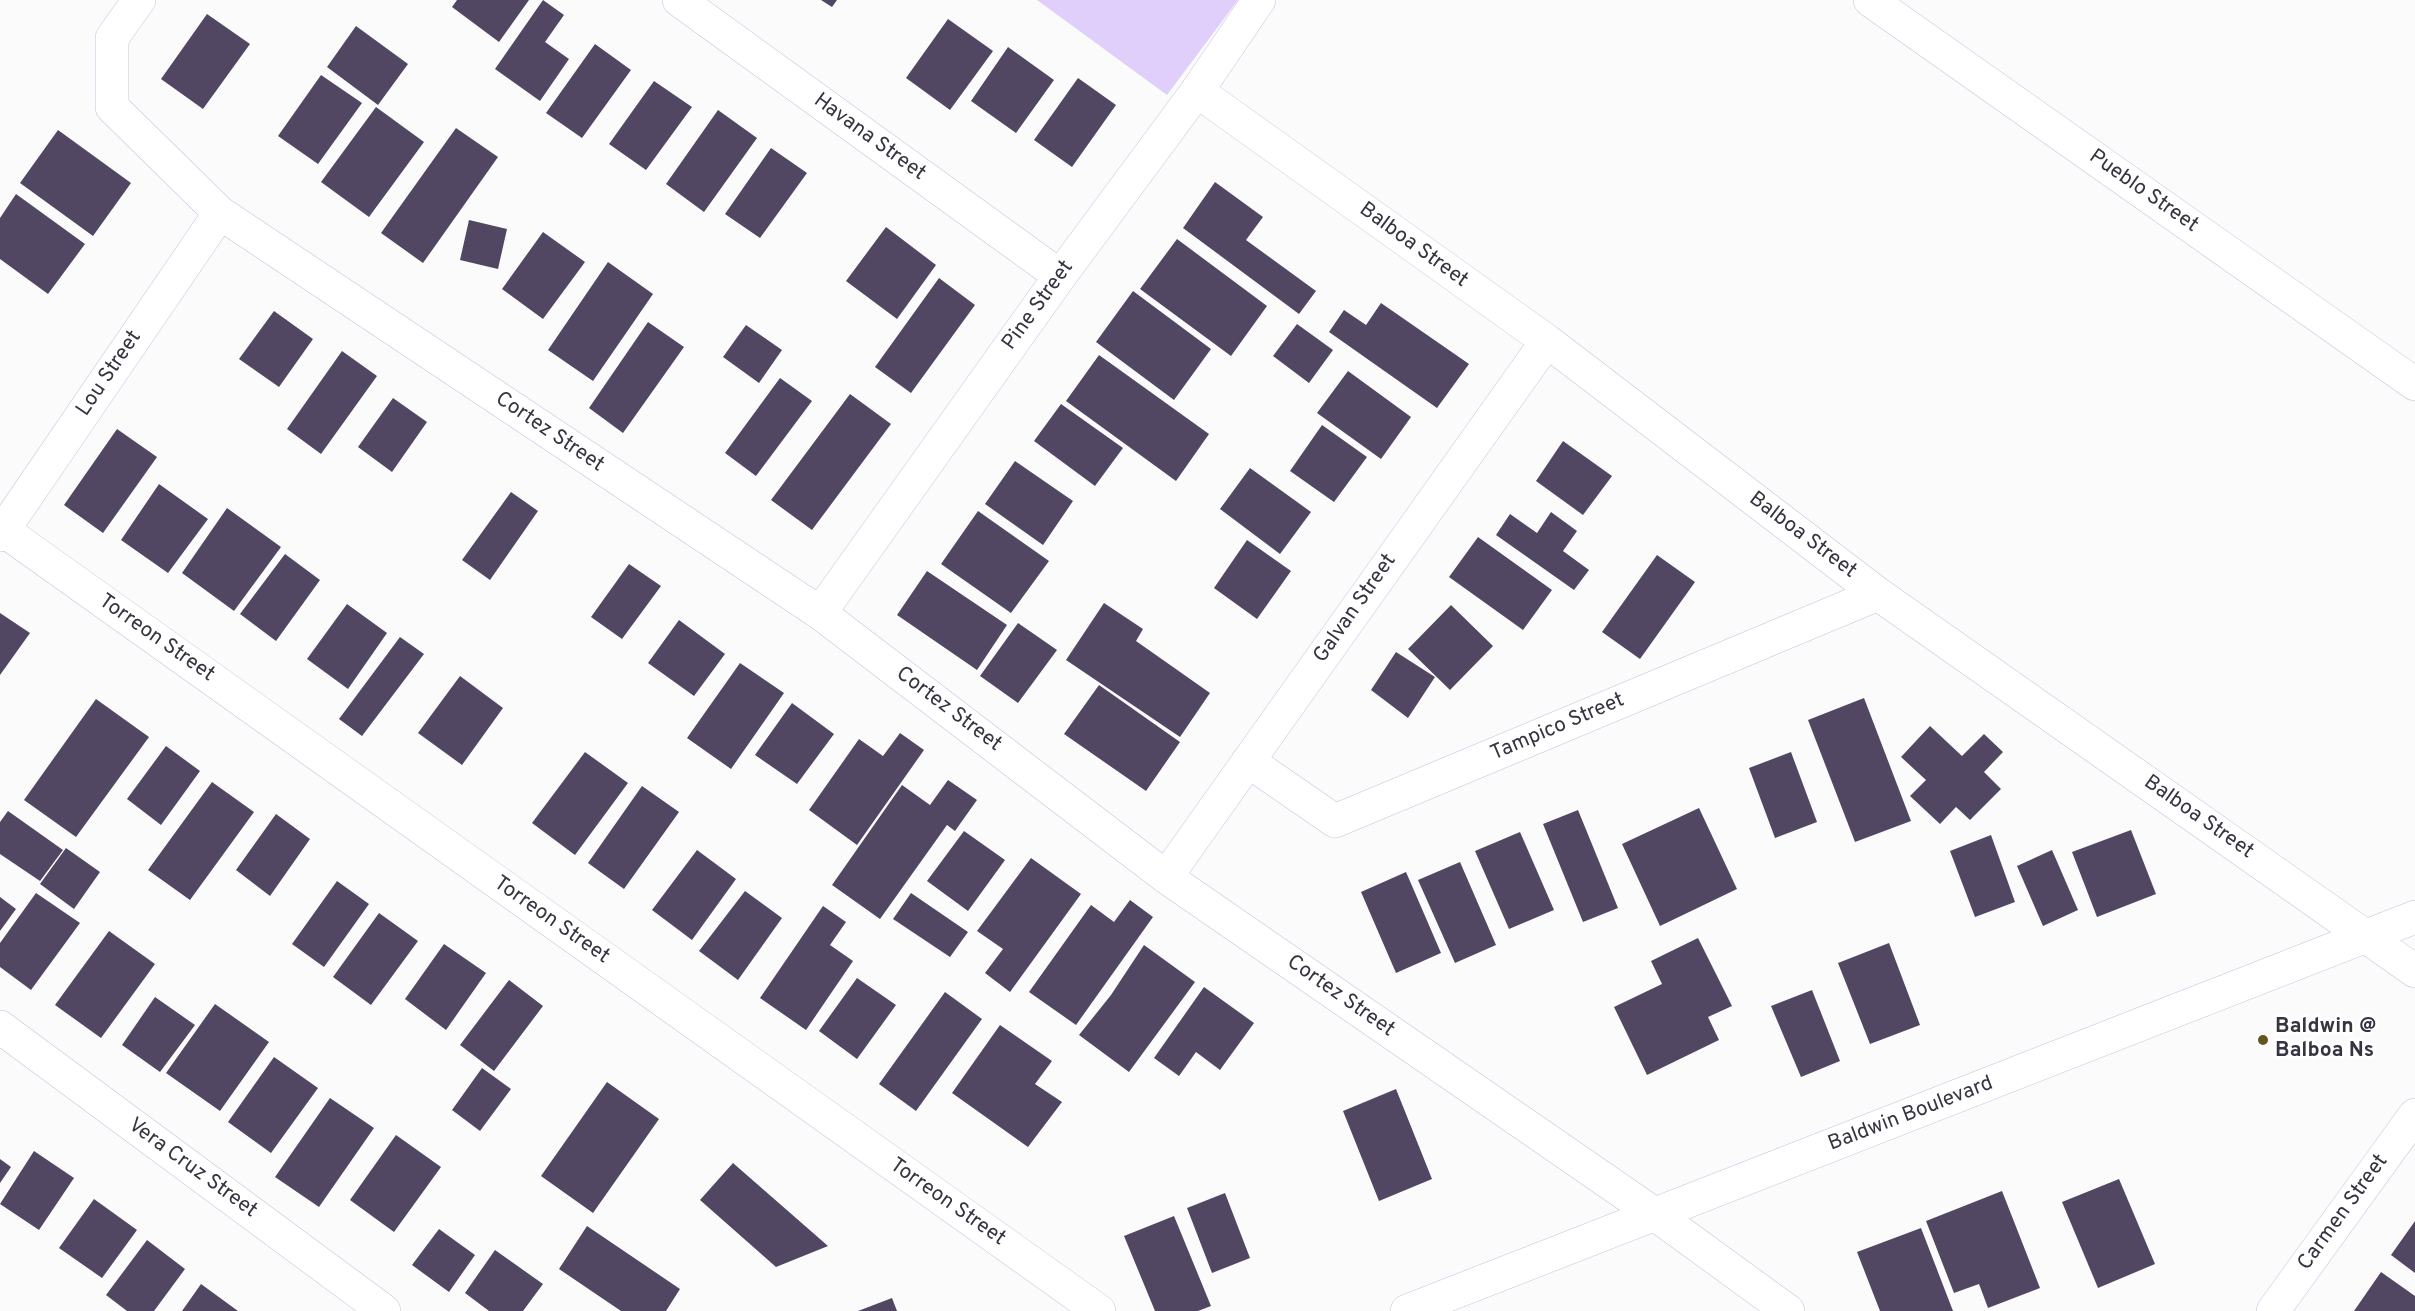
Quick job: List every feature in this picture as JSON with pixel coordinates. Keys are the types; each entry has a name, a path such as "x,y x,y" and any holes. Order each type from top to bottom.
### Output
{"street":[{"name":"Cortez Street","path":"139,0 112,38 112,107 220,213 820,613 1166,877 1656,1215 1788,1311"},
{"name":"Havana Street","path":"679,0 1060,276"},
{"name":"Pine Street","path":"820,613 1060,276 1197,91 1259,0"},
{"name":"Pueblo Street","path":"1870,0 2415,384"},
{"name":"Balboa Street","path":"1197,91 1546,341 1878,594 2415,971"},
{"name":"Lou Street","path":"2,532 220,213"},
{"name":"Galvan Street","path":"1166,877 1546,341"},
{"name":"Torreon Street","path":"2,532 1100,1311"},
{"name":"Tampico Street","path":"1248,761 1335,821 1878,594"},
{"name":"Baldwin Boulevard","path":"1407,1311 2415,917"},
{"name":"Vera Cruz Street","path":"0,1027 384,1311"},
{"name":"Carmen Street","path":"2273,1311 2415,1115"}],"shaded area":[{"path":"1037,0 1238,0 1167,95"}],"building":[{"path":"457,0 529,0 499,42 452,7"},
{"path":"543,0 564,15 545,42 569,59 540,101 495,69"},
{"path":"821,0 837,0 832,7"},
{"path":"207,14 250,44 203,109 161,79"},
{"path":"948,19 993,51 950,110 906,78"},
{"path":"356,26 408,64 378,105 327,67"},
{"path":"595,44 631,70 582,138 546,113"},
{"path":"1008,47 1054,80 1016,133 971,101"},
{"path":"321,75 362,103 318,164 278,136"},
{"path":"1078,78 1116,105 1072,167 1034,140"},
{"path":"654,81 692,107 646,170 609,144"},
{"path":"376,107 424,142 369,217 321,182"},
{"path":"718,110 757,138 704,212 666,184"},
{"path":"456,128 498,157 423,263 381,233"},
{"path":"58,130 131,183 93,236 20,183"},
{"path":"771,148 807,173 760,238 725,214"},
{"path":"1215,182 1263,217 1246,240 1316,291 1299,314 1183,228"},
{"path":"16,194 85,244 48,294 0,259 0,218"},
{"path":"469,220 507,229 498,269 460,260"},
{"path":"886,227 936,265 897,319 846,281"},
{"path":"543,232 585,262 543,319 502,289"},
{"path":"1177,239 1267,306 1231,356 1140,289"},
{"path":"608,262 653,294 593,381 548,350"},
{"path":"939,278 975,305 911,393 875,367"},
{"path":"1133,291 1211,349 1174,400 1096,342"},
{"path":"1381,303 1469,364 1437,408 1329,332 1344,310 1366,325"},
{"path":"274,311 313,339 279,387 239,359"},
{"path":"648,322 684,347 623,433 589,408"},
{"path":"1297,324 1333,350 1309,383 1273,356"},
{"path":"746,325 782,350 759,383 723,357"},
{"path":"342,351 377,376 321,454 287,429"},
{"path":"1099,355 1209,434 1176,481 1066,401"},
{"path":"1348,371 1411,417 1381,459 1317,413"},
{"path":"780,378 812,401 756,476 725,453"},
{"path":"850,394 891,424 812,530 771,500"},
{"path":"393,398 427,422 392,472 358,447"},
{"path":"1061,404 1123,448 1095,486 1034,441"},
{"path":"1322,425 1367,457 1334,502 1290,471"},
{"path":"117,429 157,457 103,533 64,505"},
{"path":"1563,441 1612,476 1583,515 1536,481"},
{"path":"1015,461 1073,501 1043,545 985,504"},
{"path":"1250,468 1311,512 1280,554 1220,509"},
{"path":"159,484 208,519 168,573 121,540"},
{"path":"511,492 538,511 490,580 462,560"},
{"path":"227,508 281,547 234,611 182,573"},
{"path":"978,511 1049,561 1011,613 941,564"},
{"path":"1551,512 1577,531 1563,551 1589,570 1574,590 1496,535 1510,514 1537,533"},
{"path":"1478,537 1552,590 1523,630 1449,577"},
{"path":"1247,540 1291,571 1257,619 1214,588"},
{"path":"285,554 320,580 276,641 240,614"},
{"path":"1657,555 1695,582 1640,659 1602,632"},
{"path":"629,564 661,586 622,639 591,617"},
{"path":"927,571 1007,625 977,670 897,615"},
{"path":"1104,603 1143,629 1136,641 1210,693 1180,737 1066,660"},
{"path":"347,604 387,633 348,689 307,659"},
{"path":"1451,605 1493,646 1450,690 1408,649"},
{"path":"0,613 30,633 0,675"},
{"path":"679,620 725,654 694,696 648,663"},
{"path":"1018,623 1057,650 1018,703 980,676"},
{"path":"400,637 424,654 362,736 339,719"},
{"path":"1396,652 1435,677 1408,718 1371,690"},
{"path":"740,663 784,693 731,769 687,738"},
{"path":"460,676 503,708 462,765 418,733"},
{"path":"1099,685 1180,742 1146,791 1064,734"},
{"path":"1864,698 1911,821 1855,842 1808,720"},
{"path":"96,699 149,737 76,837 24,800"},
{"path":"792,703 834,734 797,784 755,755"},
{"path":"1930,726 1962,756 1984,734 2003,752 1984,772 2001,789 1970,820 1956,807 1940,824 1910,796 1926,780 1901,757"},
{"path":"900,733 924,750 857,845 809,810 859,739 883,756"},
{"path":"166,746 200,771 161,825 127,799"},
{"path":"585,752 628,783 575,855 532,823"},
{"path":"1791,752 1817,822 1775,838 1749,768"},
{"path":"948,780 977,800 955,831 947,825 880,919 832,885 902,785 930,805"},
{"path":"212,782 254,812 190,900 148,870"},
{"path":"642,786 679,812 624,889 588,863"},
{"path":"1699,808 1737,889 1660,926 1622,844"},
{"path":"1578,810 1618,908 1583,922 1543,824"},
{"path":"8,811 63,850 40,881 0,854 0,822"},
{"path":"276,814 310,839 270,896 236,870"},
{"path":"2131,830 2156,894 2097,917 2072,852"},
{"path":"964,831 1005,860 968,911 927,881"},
{"path":"1520,832 1554,910 1509,929 1475,851"},
{"path":"1991,835 2015,902 1975,917 1950,851"},
{"path":"66,848 100,872 74,909 40,884"},
{"path":"697,850 736,879 692,940 652,910"},
{"path":"2052,850 2078,910 2043,926 2017,866"},
{"path":"1031,858 1081,894 1010,992 985,973 1003,949 977,931"},
{"path":"1460,862 1496,945 1455,963 1418,880"},
{"path":"1406,872 1441,953 1396,973 1361,892"},
{"path":"337,881 369,904 324,967 292,944"},
{"path":"745,891 782,918 738,980 699,951"},
{"path":"36,893 80,923 31,990 0,967 0,943"},
{"path":"911,893 968,932 950,957 893,919"},
{"path":"0,897 16,909 0,931"},
{"path":"1130,900 1153,917 1076,1025 1029,992 1091,905 1114,922"},
{"path":"823,906 846,922 830,945 853,961 806,1030 760,998"},
{"path":"379,913 418,941 371,1005 333,977"},
{"path":"109,931 155,964 101,1038 55,1005"},
{"path":"1698,938 1732,1006 1708,1017 1719,1040 1647,1075 1614,1007 1662,984 1651,961"},
{"path":"1889,943 1920,1025 1870,1044 1838,963"},
{"path":"444,944 486,973 446,1030 405,999"},
{"path":"1144,945 1195,982 1129,1072 1079,1035 1111,995"},
{"path":"857,978 896,1005 857,1059 819,1031"},
{"path":"509,980 543,1006 494,1071 460,1045"},
{"path":"1204,987 1254,1023 1220,1070 1196,1052 1179,1076 1154,1058"},
{"path":"1812,990 1840,1061 1801,1077 1771,1006"},
{"path":"945,992 982,1019 916,1111 879,1084"},
{"path":"155,997 195,1025 160,1072 122,1045"},
{"path":"215,1004 269,1042 220,1111 166,1073"},
{"path":"1000,1025 1052,1061 1035,1084 1062,1102 1028,1147 952,1093"},
{"path":"274,1057 318,1088 271,1153 228,1122"},
{"path":"482,1068 511,1089 480,1131 452,1110"},
{"path":"607,1082 659,1119 593,1213 541,1176"},
{"path":"1396,1089 1432,1179 1379,1201 1343,1111"},
{"path":"330,1098 374,1128 319,1207 275,1177"},
{"path":"396,1135 441,1167 394,1232 350,1200"},
{"path":"34,1151 74,1178 39,1230 0,1204"},
{"path":"0,1159 11,1167 0,1183"},
{"path":"733,1163 828,1246 776,1267 700,1200"},
{"path":"2119,1179 2155,1264 2098,1288 2062,1202"},
{"path":"2002,1191 2040,1288 1988,1308 1979,1284 1954,1293 1926,1221"},
{"path":"1225,1193 1250,1258 1212,1273 1187,1208"},
{"path":"94,1199 137,1230 102,1278 59,1248"},
{"path":"1174,1216 1211,1306 1198,1311 1155,1311 1124,1236"},
{"path":"2415,1221 2415,1273 2391,1255"},
{"path":"587,1226 680,1289 666,1311 621,1311 559,1269"},
{"path":"1921,1228 1953,1311 1880,1311 1857,1252"},
{"path":"439,1229 475,1255 449,1292 412,1265"},
{"path":"147,1240 185,1269 154,1311 127,1311 106,1295"},
{"path":"495,1250 543,1284 523,1311 489,1311 465,1293"},
{"path":"2381,1272 2415,1296 2415,1311 2354,1311"},
{"path":"201,1284 238,1311 182,1311"},
{"path":"892,1298 897,1311 858,1311"}],"place":[{"name":"Baldwin @ Balboa Ns","path":"2263,1040"}]}
